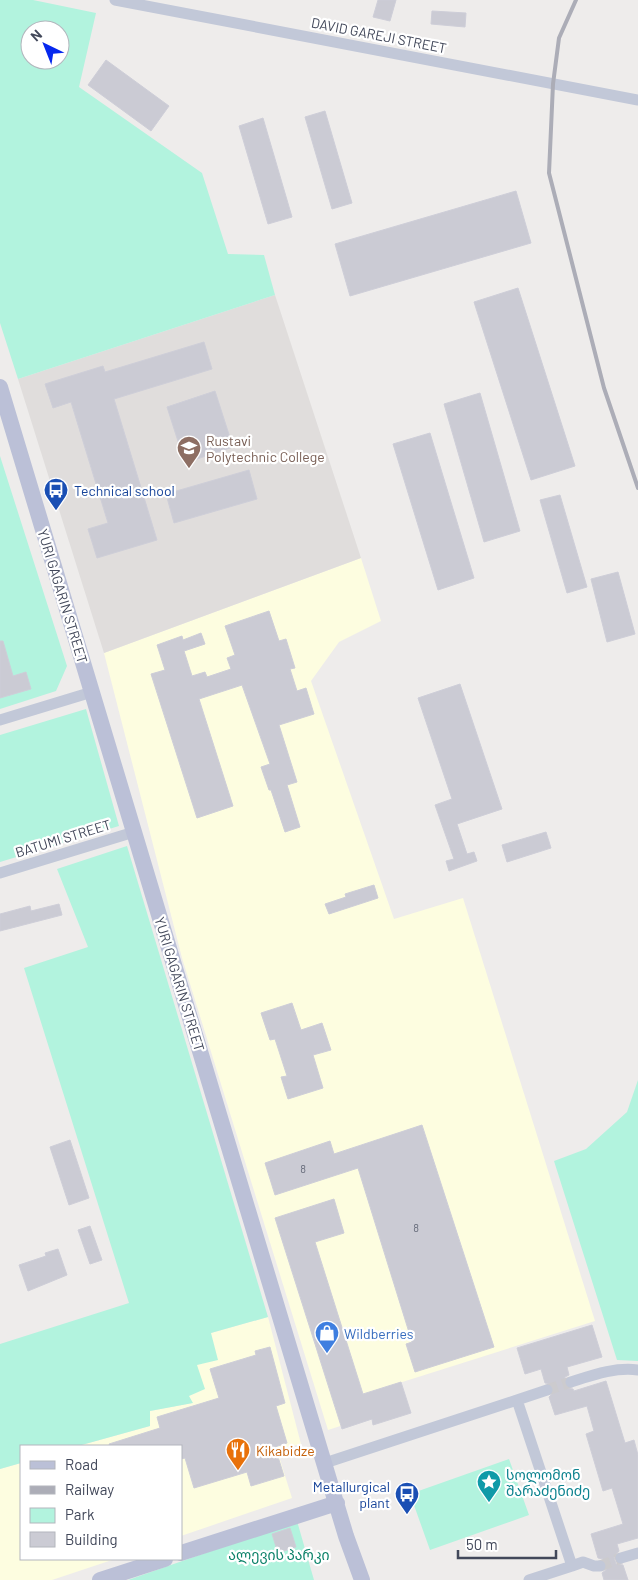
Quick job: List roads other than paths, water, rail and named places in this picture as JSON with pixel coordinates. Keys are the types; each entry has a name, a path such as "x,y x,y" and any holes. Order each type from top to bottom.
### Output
{"street":[{"name":"DAVID GAREJI STREET","path":"115,0 638,100"},
{"name":"YURI GAGARIN STREET","path":"0,387 346,1536 362,1580"},
{"path":"0,720 92,692"},
{"name":"BATUMI STREET","path":"0,873 134,832"},
{"path":"572,1382 602,1372 628,1368 638,1370"},
{"path":"325,1463 547,1390"},
{"path":"517,1400 572,1566"},
{"path":"182,1553 337,1503"},
{"path":"622,1558 638,1553"},
{"path":"100,1580 162,1560"},
{"path":"530,1580 583,1562 600,1566"}],"tunnel":[{"path":"547,1390 571,1382"},
{"path":"600,1566 621,1558"}],"railway":[{"path":"576,0 559,38 553,84 549,173 604,388 638,488"}],"place":[{"name":"Rustavi Polytechnic College","path":"189,469"},
{"name":"Technical school","path":"56,511"},
{"name":"Wildberries","path":"327,1354"},
{"name":"Kikabidze","path":"238,1471"},
{"name":"სოლომონ შარაძენიძე","path":"489,1503"},
{"name":"Metallurgical plant","path":"407,1515"}],"park label":[{"name":"ალევის პარკი","path":"279,1554"}]}
